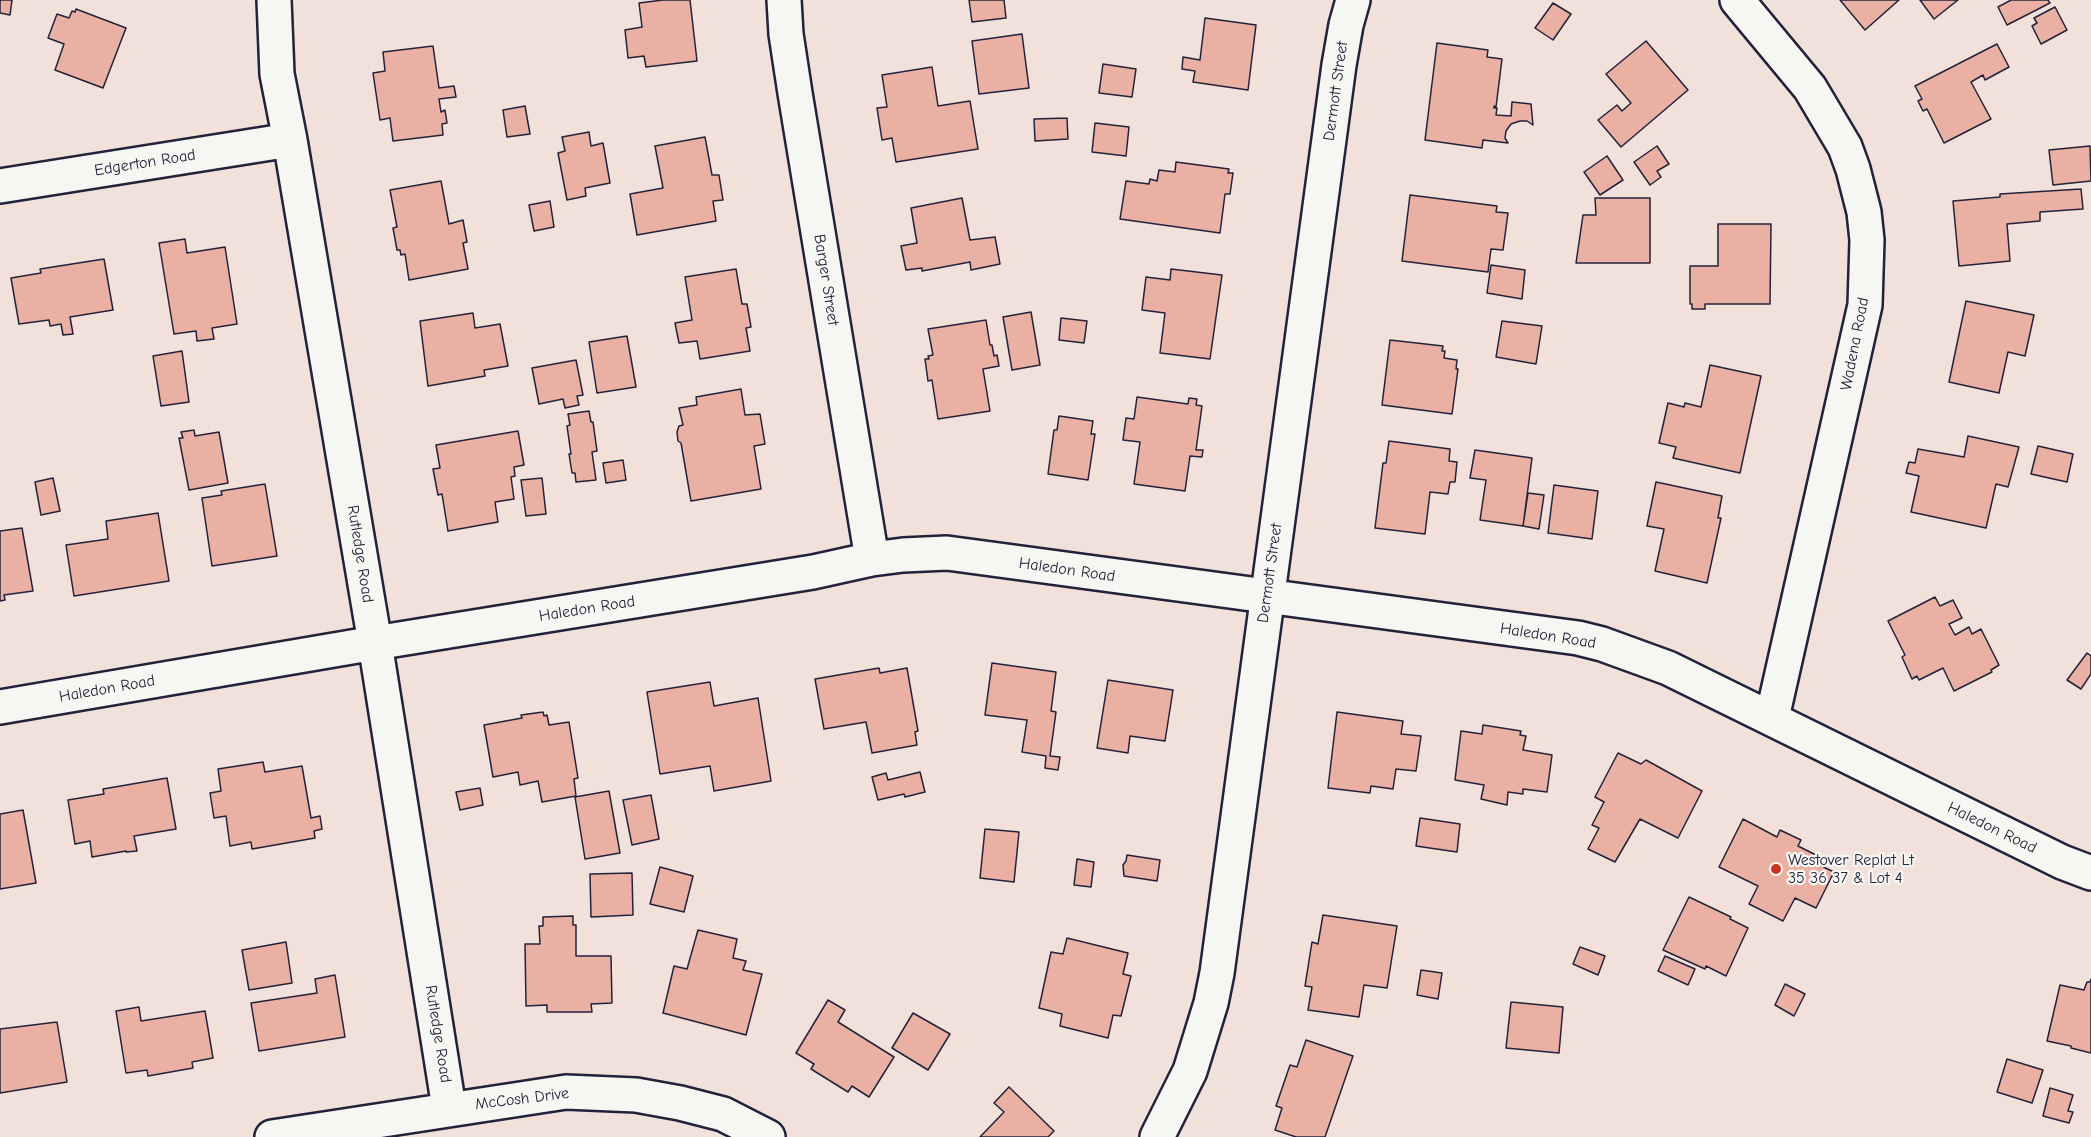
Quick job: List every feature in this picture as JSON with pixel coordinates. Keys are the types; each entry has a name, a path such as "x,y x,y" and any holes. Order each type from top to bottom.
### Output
{"street":[{"name":"Rutledge Road","path":"274,0 277,74 291,140 450,1108"},
{"name":"Barger Street","path":"784,0 786,34 795,93 872,559"},
{"name":"Dermott Street","path":"1157,1137 1190,1071 1211,1003 1217,973 1339,65 1353,0"},
{"name":"Wadena Road","path":"1737,0 1810,88 1845,147 1864,213 1867,240 1865,305 1772,718"},
{"name":"Edgerton Road","path":"0,186 291,140"},
{"name":"Haledon Road","path":"0,707 813,572 872,559 947,553 1578,638 1602,644 1668,668 2062,862 2091,873"},
{"name":"McCosh Drive","path":"272,1137 566,1092 636,1095 680,1103 723,1114 768,1137"}],"building":[{"path":"0,0 12,0 10,15 0,13"},
{"path":"690,0 697,61 646,67 644,56 628,58 625,30 642,27 639,3"},
{"path":"969,0 1004,0 1006,18 972,22"},
{"path":"1840,0 1899,0 1865,30"},
{"path":"1920,0 1958,0 1934,19"},
{"path":"2011,0 2048,0 2050,3 2007,25 1998,7"},
{"path":"1553,3 1571,14 1553,40 1535,28"},
{"path":"2055,7 2067,30 2041,44 2032,26 2037,23 2034,18"},
{"path":"76,9 126,28 103,88 55,70 64,44 48,38 57,14 69,18 72,11 75,12"},
{"path":"1205,18 1256,25 1248,90 1193,82 1195,71 1182,69 1183,57 1200,60"},
{"path":"1022,34 1029,88 979,94 972,41"},
{"path":"1646,41 1688,90 1621,147 1598,120 1617,105 1622,111 1631,103 1606,74"},
{"path":"1437,43 1488,50 1487,57 1502,59 1496,107 1494,106 1497,108 1496,115 1511,116 1512,102 1531,104 1533,125 1527,121 1511,124 1506,131 1505,138 1508,143 1483,140 1482,148 1425,140"},
{"path":"1997,44 2009,67 1985,80 1983,75 1971,82 1991,119 1944,143 1927,109 1923,111 1918,101 1922,99 1915,86"},
{"path":"433,46 439,88 454,86 456,97 439,99 441,112 445,110 447,123 442,124 443,135 393,141 390,118 380,120 373,73 385,71 383,52"},
{"path":"1103,64 1136,69 1132,97 1099,93"},
{"path":"932,67 938,106 970,101 978,149 896,162 892,138 882,140 877,108 887,107 882,75"},
{"path":"525,106 530,134 507,137 503,110"},
{"path":"1067,118 1068,139 1035,141 1034,119"},
{"path":"1095,123 1129,127 1126,156 1092,152"},
{"path":"589,132 591,146 603,143 610,183 585,188 586,196 567,200 558,153 565,151 562,137"},
{"path":"705,137 712,175 719,175 723,200 713,201 716,221 637,235 630,194 663,188 655,146"},
{"path":"1657,146 1669,164 1657,171 1661,177 1650,185 1634,162"},
{"path":"2090,146 2091,181 2053,185 2049,150"},
{"path":"1607,156 1623,180 1600,195 1584,172"},
{"path":"1176,162 1229,169 1228,173 1233,173 1230,194 1225,194 1220,233 1120,219 1126,181 1149,184 1150,179 1157,181 1159,170 1175,172"},
{"path":"441,181 449,224 463,220 467,242 463,243 468,269 409,280 405,254 401,255 400,250 397,250 393,228 397,227 390,190"},
{"path":"2081,189 2083,209 2040,212 2040,221 2007,224 2010,261 1959,266 1953,201 2000,197 2000,194"},
{"path":"1410,195 1497,206 1496,212 1508,213 1503,250 1491,249 1488,272 1402,261"},
{"path":"962,198 970,240 995,237 1000,264 971,270 970,262 922,271 922,268 906,270 901,246 917,243 911,208"},
{"path":"1595,198 1650,198 1650,263 1576,263 1583,215 1596,215"},
{"path":"550,201 554,227 534,231 529,205"},
{"path":"1718,224 1771,224 1770,304 1705,304 1705,309 1692,309 1690,266 1718,266"},
{"path":"185,239 187,253 225,247 237,324 212,328 214,339 197,341 196,331 174,334 159,243"},
{"path":"104,259 113,310 70,317 73,334 63,335 61,324 50,326 49,320 19,324 11,278 41,273 40,269"},
{"path":"1491,265 1525,270 1522,299 1487,293"},
{"path":"736,269 742,304 747,304 751,327 746,328 750,351 700,359 697,341 679,343 675,323 692,320 685,277"},
{"path":"1171,269 1222,275 1210,359 1160,353 1165,313 1142,310 1146,277 1170,280"},
{"path":"1966,301 2034,315 2025,356 2008,352 1999,393 1949,382"},
{"path":"1031,312 1040,365 1012,370 1003,317"},
{"path":"473,313 475,328 500,324 508,366 484,370 485,376 428,386 420,321"},
{"path":"1061,318 1087,321 1084,343 1059,340"},
{"path":"986,320 990,345 992,345 994,356 997,355 999,366 983,369 990,411 938,419 932,380 928,381 925,359 933,355 928,329"},
{"path":"1502,321 1542,326 1536,364 1496,357"},
{"path":"627,336 636,387 597,393 589,342"},
{"path":"1390,340 1443,346 1444,358 1457,360 1456,369 1458,369 1452,414 1382,405"},
{"path":"182,351 189,402 161,406 153,356"},
{"path":"576,360 583,395 577,396 579,405 565,408 563,399 539,404 532,368"},
{"path":"1710,365 1761,376 1740,473 1673,458 1676,447 1659,443 1668,403 1684,407 1685,403 1701,407"},
{"path":"741,389 745,415 760,414 765,444 754,446 761,489 691,501 681,443 678,441 677,432 679,426 683,425 679,408 697,405 696,397"},
{"path":"1137,397 1188,404 1189,398 1197,399 1196,405 1202,406 1196,450 1203,450 1202,457 1190,456 1185,491 1134,484 1140,442 1123,440 1126,418 1134,419"},
{"path":"589,411 597,451 592,452 596,480 576,482 569,454 571,454 567,426 570,425 568,414"},
{"path":"1059,416 1093,421 1091,434 1095,434 1088,480 1048,474 1054,430 1057,430"},
{"path":"194,430 195,436 219,432 228,483 189,490 179,438 183,438 181,432"},
{"path":"518,431 524,465 514,467 515,476 511,477 514,499 495,502 498,522 448,531 442,494 438,495 433,469 440,468 436,445"},
{"path":"1968,436 2019,447 2008,487 1996,484 1986,528 1911,512 1919,476 1906,473 1909,462 1915,463 1918,449 1964,457"},
{"path":"1389,441 1450,449 1449,461 1457,462 1455,482 1450,482 1448,494 1430,492 1425,534 1375,528 1383,463 1386,463"},
{"path":"2038,446 2073,454 2067,482 2031,474"},
{"path":"1475,450 1532,458 1523,526 1480,520 1486,480 1470,478"},
{"path":"623,460 626,480 606,483 603,463"},
{"path":"53,478 60,511 41,515 35,482"},
{"path":"542,478 546,514 526,516 521,480"},
{"path":"1656,482 1722,496 1718,518 1721,518 1707,583 1655,571 1664,529 1647,526"},
{"path":"265,484 277,556 212,566 202,498 222,495 221,491"},
{"path":"1554,485 1598,491 1592,539 1548,533"},
{"path":"1528,493 1544,495 1539,529 1523,526"},
{"path":"158,513 169,581 74,596 66,545 108,539 106,521"},
{"path":"22,528 33,591 4,595 5,600 0,601 0,531"},
{"path":"1935,597 1940,606 1953,600 1962,618 1949,624 1955,635 1969,627 1972,634 1981,629 1999,665 1991,670 1992,672 1954,691 1943,668 1919,680 1917,676 1912,679 1902,657 1905,655 1888,621"},
{"path":"2087,653 2091,656 2091,674 2081,689 2067,680"},
{"path":"992,663 1056,672 1051,711 1056,712 1050,756 1060,757 1058,770 1045,768 1046,756 1022,752 1027,720 985,715"},
{"path":"879,668 880,673 907,668 918,731 915,732 917,745 872,753 866,722 824,729 815,679"},
{"path":"1108,680 1173,690 1165,741 1130,736 1128,753 1097,748"},
{"path":"710,682 714,706 758,698 771,781 714,791 710,766 660,774 647,692"},
{"path":"543,712 544,716 547,715 549,725 569,722 578,778 574,779 576,796 542,802 538,781 520,785 518,772 493,777 484,725 522,718 521,715"},
{"path":"1337,712 1403,721 1401,734 1421,736 1416,771 1396,769 1393,789 1371,786 1370,793 1328,788"},
{"path":"1483,725 1521,731 1520,735 1526,736 1523,750 1552,755 1547,792 1523,789 1523,794 1508,792 1507,805 1481,799 1484,785 1455,780 1461,731 1482,734"},
{"path":"1618,753 1641,764 1646,760 1702,791 1678,838 1640,819 1615,862 1588,849 1599,828 1592,825 1604,802 1595,797"},
{"path":"263,762 265,772 302,766 311,818 320,816 322,829 314,831 315,838 252,849 251,842 230,846 226,816 214,818 210,793 221,791 218,769"},
{"path":"920,772 925,792 878,800 872,777 886,773 888,780"},
{"path":"167,778 176,829 134,836 137,851 92,857 90,841 75,844 68,800 104,794 103,789"},
{"path":"480,788 483,805 460,810 456,792"},
{"path":"609,791 620,853 585,859 575,797"},
{"path":"651,795 659,839 632,845 623,800"},
{"path":"23,810 36,883 0,889 0,814"},
{"path":"1420,818 1460,824 1457,852 1416,846"},
{"name":"Westover Replat Lt 35 36 37 & Lot 4","path":"1743,819 1777,837 1780,830 1801,840 1798,846 1816,855 1813,862 1834,872 1816,908 1795,898 1783,921 1749,904 1758,886 1719,867"},
{"path":"985,829 1019,832 1014,882 980,878"},
{"path":"1127,855 1160,860 1157,881 1124,876 1123,865"},
{"path":"1077,859 1094,862 1091,887 1074,885"},
{"path":"660,867 693,876 684,912 650,904"},
{"path":"632,873 633,915 591,917 590,874"},
{"path":"1689,897 1731,917 1730,919 1748,928 1726,976 1663,950"},
{"path":"1323,915 1397,926 1387,988 1364,985 1359,1017 1308,1010 1312,987 1305,986 1312,942 1318,944"},
{"path":"573,916 573,925 576,925 576,956 611,956 612,1003 591,1004 592,1012 547,1012 547,1005 526,1006 525,944 540,944 539,926 543,926 543,917"},
{"path":"698,930 737,939 733,958 746,961 743,970 762,974 746,1035 663,1013 674,966 687,969"},
{"path":"1067,938 1128,953 1123,974 1131,976 1121,1016 1113,1015 1108,1038 1060,1026 1062,1014 1039,1008 1051,952 1063,954"},
{"path":"286,942 292,983 249,990 242,950"},
{"path":"1580,947 1605,956 1598,975 1573,964"},
{"path":"1665,956 1695,969 1688,985 1658,971"},
{"path":"1421,970 1442,973 1438,999 1417,995"},
{"path":"335,975 345,1037 259,1051 251,1003 317,993 315,979"},
{"path":"2091,979 2091,1053 2047,1041 2060,985 2084,990"},
{"path":"1785,984 1805,994 1794,1016 1775,1005"},
{"path":"828,1000 845,1010 838,1022 894,1057 869,1097 852,1086 848,1092 811,1069 814,1064 796,1053"},
{"path":"1511,1002 1563,1007 1559,1053 1506,1048"},
{"path":"139,1007 141,1021 205,1011 213,1058 192,1062 193,1068 148,1076 147,1070 126,1073 116,1011"},
{"path":"913,1013 950,1034 928,1070 892,1048"},
{"path":"57,1022 67,1082 0,1093 0,1029"},
{"path":"1306,1040 1353,1056 1325,1137 1296,1137 1275,1130 1282,1108 1276,1106 1290,1065 1297,1067"},
{"path":"2007,1059 2043,1070 2032,1103 1997,1092"},
{"path":"1009,1087 1054,1131 1048,1137 980,1137 1004,1112 994,1103"},
{"path":"2050,1088 2073,1095 2068,1111 2073,1112 2069,1123 2043,1116"}],"place":[{"name":"Westover Replat Lt 35 36 37 & Lot 4","path":"1776,869"}]}
